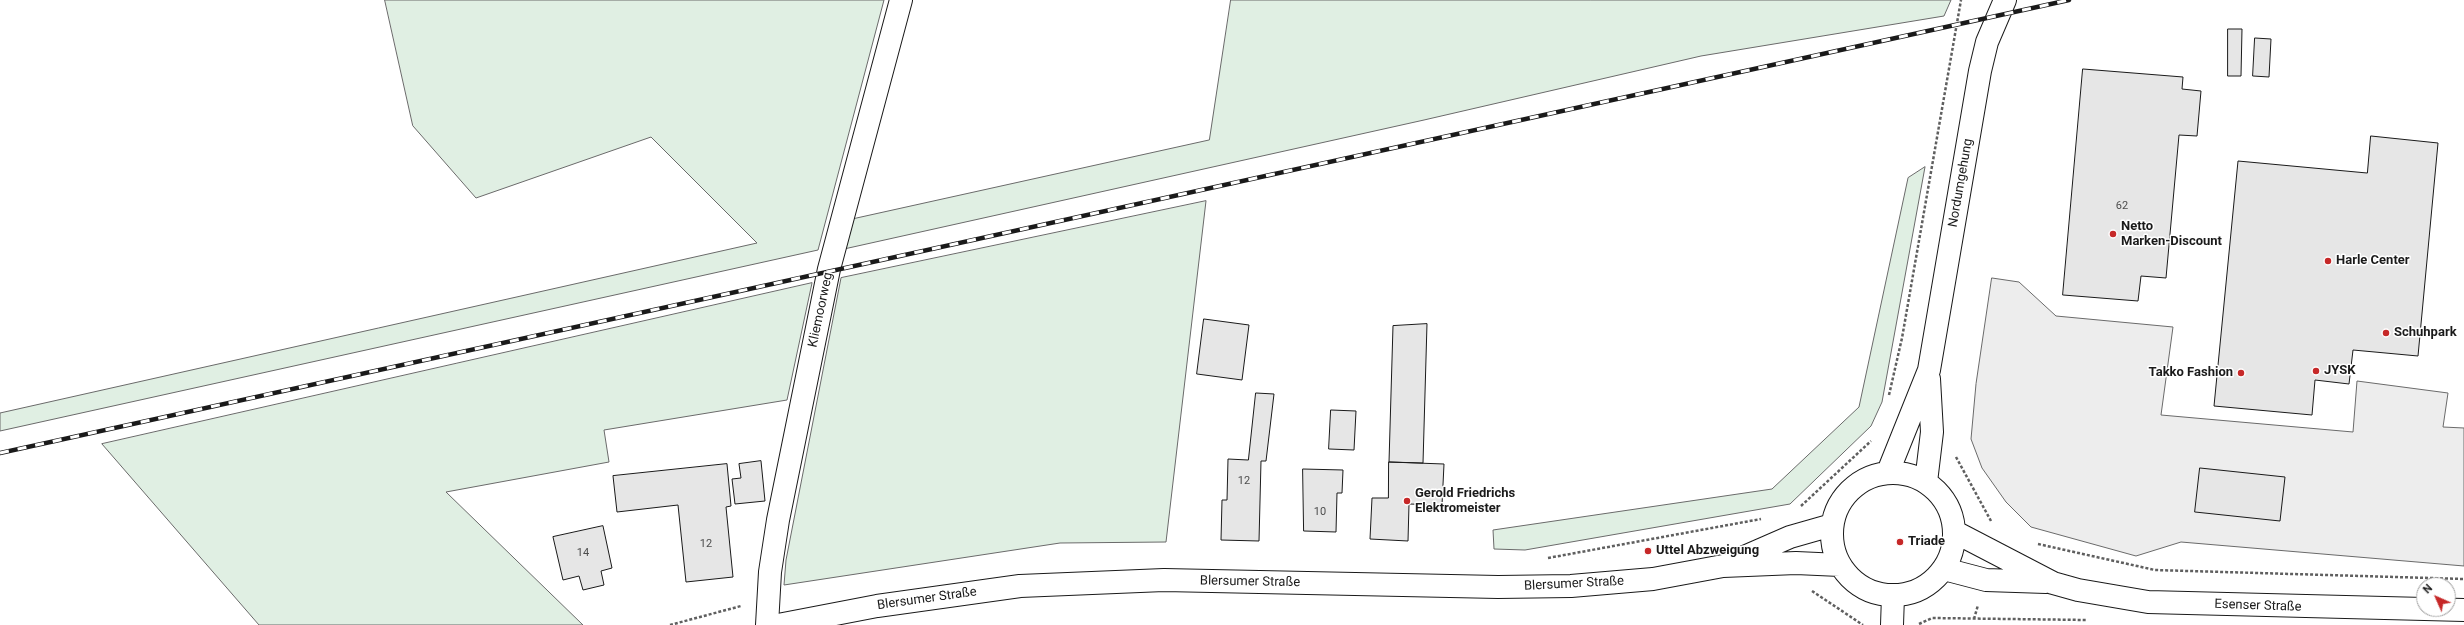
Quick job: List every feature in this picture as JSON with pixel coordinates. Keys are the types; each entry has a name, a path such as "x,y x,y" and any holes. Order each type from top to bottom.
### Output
{"main road":[{"name":"Kliemoorweg","path":"768,625 769,599 778,520 829,270 901,0"},
{"name":"Nordumgehung","path":"1888,472 1929,370 1980,70 1987,42 2006,0"},
{"name":"Nordumgehung","path":"1926,482 1932,432 1929,370"},
{"path":"1888,472 1908,474 1926,482 1941,495 1951,512 1955,532 1953,551 1944,569 1930,584 1912,593 1893,596 1872,592 1853,581 1840,565 1831,544 1832,525 1839,506 1851,489 1868,478 1888,472"},
{"name":"Blersumer Straße","path":"1723,566 1790,537 1832,525"},
{"name":"Esenser Straße","path":"1955,532 2054,583 2078,590 2148,602 2464,610"},
{"name":"Blersumer Straße","path":"778,625 876,606 1020,586 1164,580 1491,587 1571,586 1653,579 1723,566 1796,563 1840,565"},
{"name":"Esenser Straße","path":"1944,569 1986,580 2054,583"},
{"path":"1892,625 1893,596"}],"path":[{"path":"1888,398 1902,338 1961,0"},
{"path":"1798,508 1874,439"},
{"path":"1954,455 1995,526"},
{"path":"1544,559 1764,519"},
{"path":"2035,543 2155,570 2464,579"},
{"path":"1811,590 1863,625"},
{"path":"670,625 769,599"},
{"path":"1917,625 1932,618 2091,620"}],"green space":[{"path":"385,0 884,0 818,250 0,431 0,413 757,243 651,137 476,198 413,126"},
{"path":"1231,0 1951,0 1944,16 1701,56 1424,120 844,249 852,219 1209,140"},
{"path":"1925,167 1882,402 1871,426 1790,504 1525,550 1494,549 1493,530 1772,489 1859,407 1908,178"},
{"path":"1206,201 1166,542 1060,543 784,585 786,560 841,278"},
{"path":"812,283 787,400 604,430 609,462 446,492 583,625 259,625 102,444"}],"shaded area":[{"path":"1992,278 2019,282 2056,316 2173,327 2161,415 2353,432 2357,381 2448,393 2443,427 2464,428 2464,566 2181,542 2136,556 2031,527 2006,502 1982,468 1971,439 1976,384"}],"building":[{"path":"2228,29 2242,29 2241,76 2228,76"},
{"path":"2255,38 2271,39 2269,77 2253,76"},
{"path":"2083,69 2183,77 2182,89 2201,91 2197,136 2179,135 2166,278 2141,276 2138,301 2063,295"},
{"name":"Harle Center","path":"2371,136 2438,143 2418,356 2353,350 2349,384 2315,380 2312,415 2214,406 2238,161 2367,173"},
{"path":"1204,319 1249,325 1242,380 1197,374"},
{"path":"1427,324 1423,463 1389,462 1393,326"},
{"path":"1256,393 1274,394 1266,461 1261,461 1259,541 1221,540 1222,500 1227,500 1228,459 1248,460"},
{"path":"1331,410 1356,411 1354,450 1329,449"},
{"path":"761,461 765,501 735,504 732,479 741,478 739,464"},
{"name":"Gerold Friedrichs Elektromeister","path":"1389,462 1444,464 1442,505 1409,504 1408,541 1370,539 1372,498 1388,498"},
{"path":"727,464 731,506 726,507 733,577 686,582 678,505 617,512 613,476"},
{"path":"2200,468 2285,477 2280,521 2195,512"},
{"path":"1303,469 1343,470 1342,493 1337,493 1336,532 1304,531"},
{"path":"603,526 612,568 601,571 604,585 583,590 579,576 563,580 553,537"}],"railway":[{"path":"0,453 2069,0"}],"place":[{"name":"Netto Marken-Discount","path":"2113,234"},
{"name":"Harle Center","path":"2328,261"},
{"name":"Schuhpark","path":"2386,333"},
{"name":"JYSK","path":"2316,371"},
{"name":"Takko Fashion","path":"2241,373"},
{"name":"Gerold Friedrichs Elektromeister","path":"1407,501"},
{"name":"Triade","path":"1900,542"},
{"name":"Uttel Abzweigung","path":"1648,551"}]}
